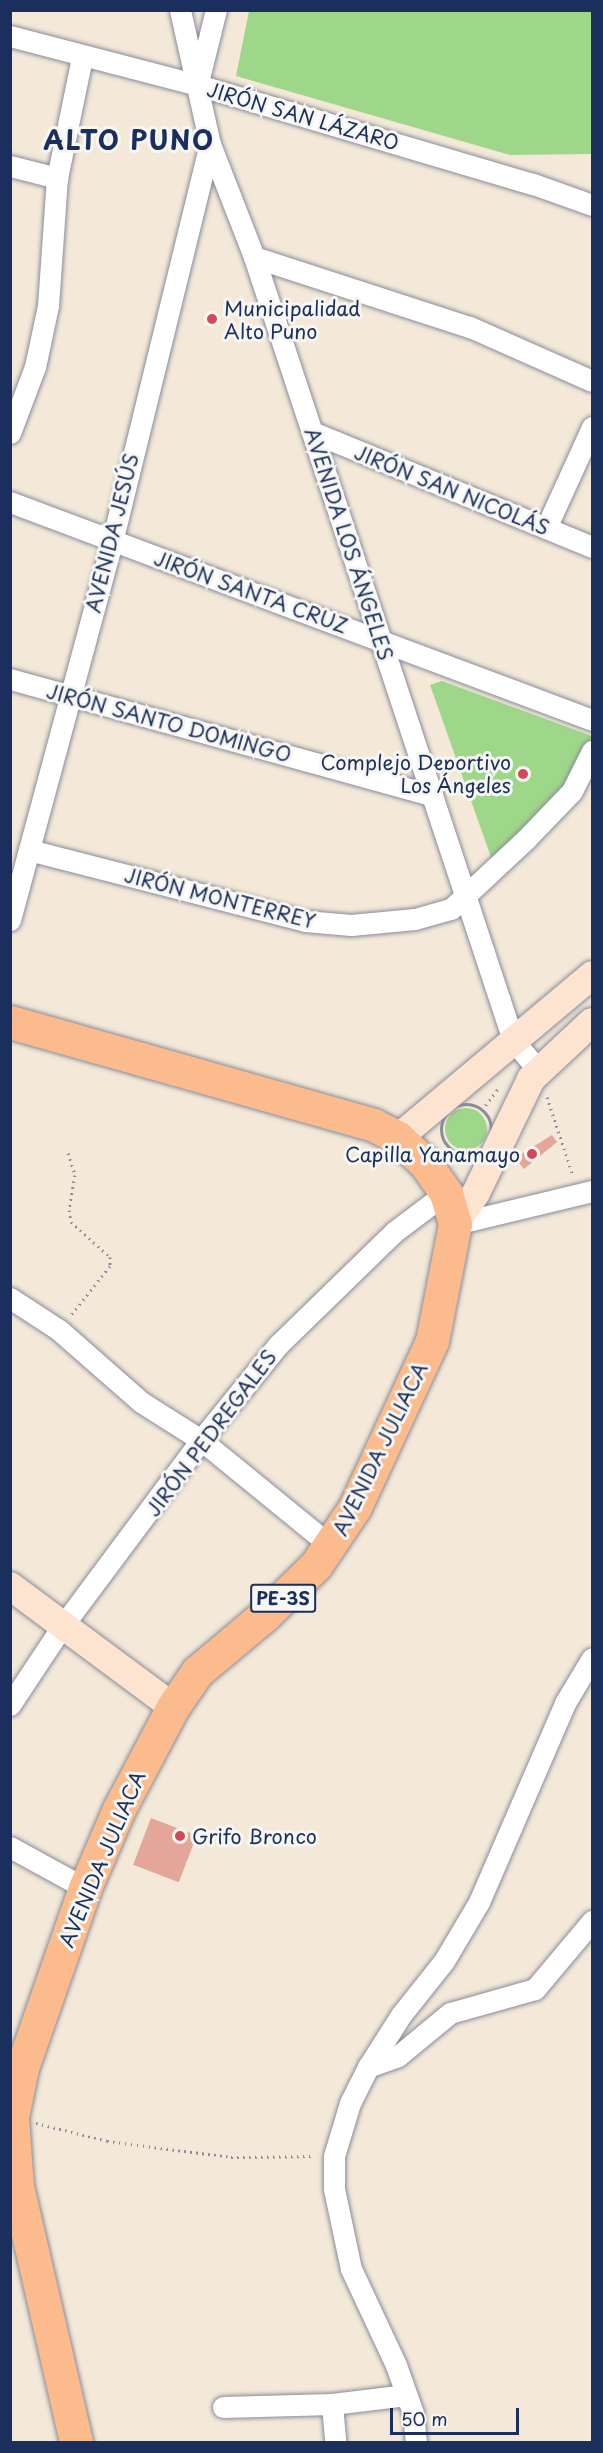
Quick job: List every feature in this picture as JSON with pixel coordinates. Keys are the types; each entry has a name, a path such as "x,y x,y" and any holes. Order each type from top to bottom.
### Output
{"highway":[{"name":"AVENIDA JULIACA","path":"10,1022 349,1115 398,1137 425,1163 446,1193 455,1224 432,1341 368,1482 331,1546 266,1614 197,1672 173,1707 118,1809 85,1888 22,2068 11,2117 17,2186 76,2442"}],"street":[{"name":"AVENIDA LOS ÁNGELES","path":"180,10 210,144 254,258 513,1040 538,1070"},
{"path":"198,86 216,10"},
{"name":"JIRÓN SAN LÁZARO","path":"10,36 198,86 533,184 592,205"},
{"path":"10,433 34,367 48,306 57,178 82,57"},
{"name":"AVENIDA JESÚS","path":"10,920 112,542 210,144"},
{"path":"10,166 57,178"},
{"path":"254,258 470,327 592,381"},
{"path":"546,528 592,427"},
{"name":"JIRÓN SAN NICOLÁS","path":"312,432 592,547"},
{"name":"JIRÓN SANTA CRUZ","path":"10,502 592,720"},
{"name":"JIRÓN SANTO DOMINGO","path":"10,679 432,795"},
{"name":"JIRÓN MONTERREY","path":"29,850 285,917 328,924 415,919 451,909 466,896 559,807 592,751"},
{"path":"398,1137 592,975"},
{"path":"455,1224 476,1193 538,1070 592,1022"},
{"name":"JIRÓN PEDREGALES","path":"10,1705 61,1628 201,1440 315,1305 407,1220 446,1193"},
{"path":"455,1224 586,1193"},
{"path":"10,1298 60,1330 141,1402 201,1440 331,1546"},
{"path":"10,1586 61,1628 173,1707"},
{"path":"416,2442 406,2395 382,2329 351,2269 334,2189 334,2156 350,2103 368,2067 401,2015 444,1961 479,1902 564,1703 592,1658"},
{"path":"10,1847 85,1888"},
{"path":"368,2067 398,2056 450,2013 535,1989 592,1921"},
{"path":"224,2407 332,2404 406,2395"},
{"path":"332,2404 335,2442"}],"path":[{"path":"538,1070 586,1193"},
{"path":"482,1110 500,1086"},
{"path":"459,1105 482,1110 490,1123 486,1144 473,1153 451,1149 442,1136 446,1114 459,1105"},
{"path":"60,1330 110,1266 110,1257 103,1249 78,1232 71,1222 69,1209 75,1175 68,1153"},
{"path":"11,2117 107,2141 231,2157 334,2156"}],"green space":[{"path":"249,11 592,11 592,154 510,155 236,76"},
{"name":"Complejo Deportivo Los Ángeles","path":"442,681 592,736 592,760 492,860 430,685"},
{"path":"466,1108 481,1114 487,1129 481,1144 466,1150 451,1144 445,1129 451,1114"}],"building":[{"name":"Capilla Yanamayo","path":"552,1135 557,1142 524,1169 515,1158"},
{"path":"151,1818 197,1836 179,1882 133,1865"}],"place":[{"name":"Municipalidad Alto Puno","path":"212,319"},
{"name":"Complejo Deportivo Los Ángeles","path":"523,774"},
{"name":"Capilla Yanamayo","path":"532,1154"},
{"name":"Grifo Bronco","path":"180,1836"}],"district":[{"name":"ALTO PUNO","path":"129,140"}]}
